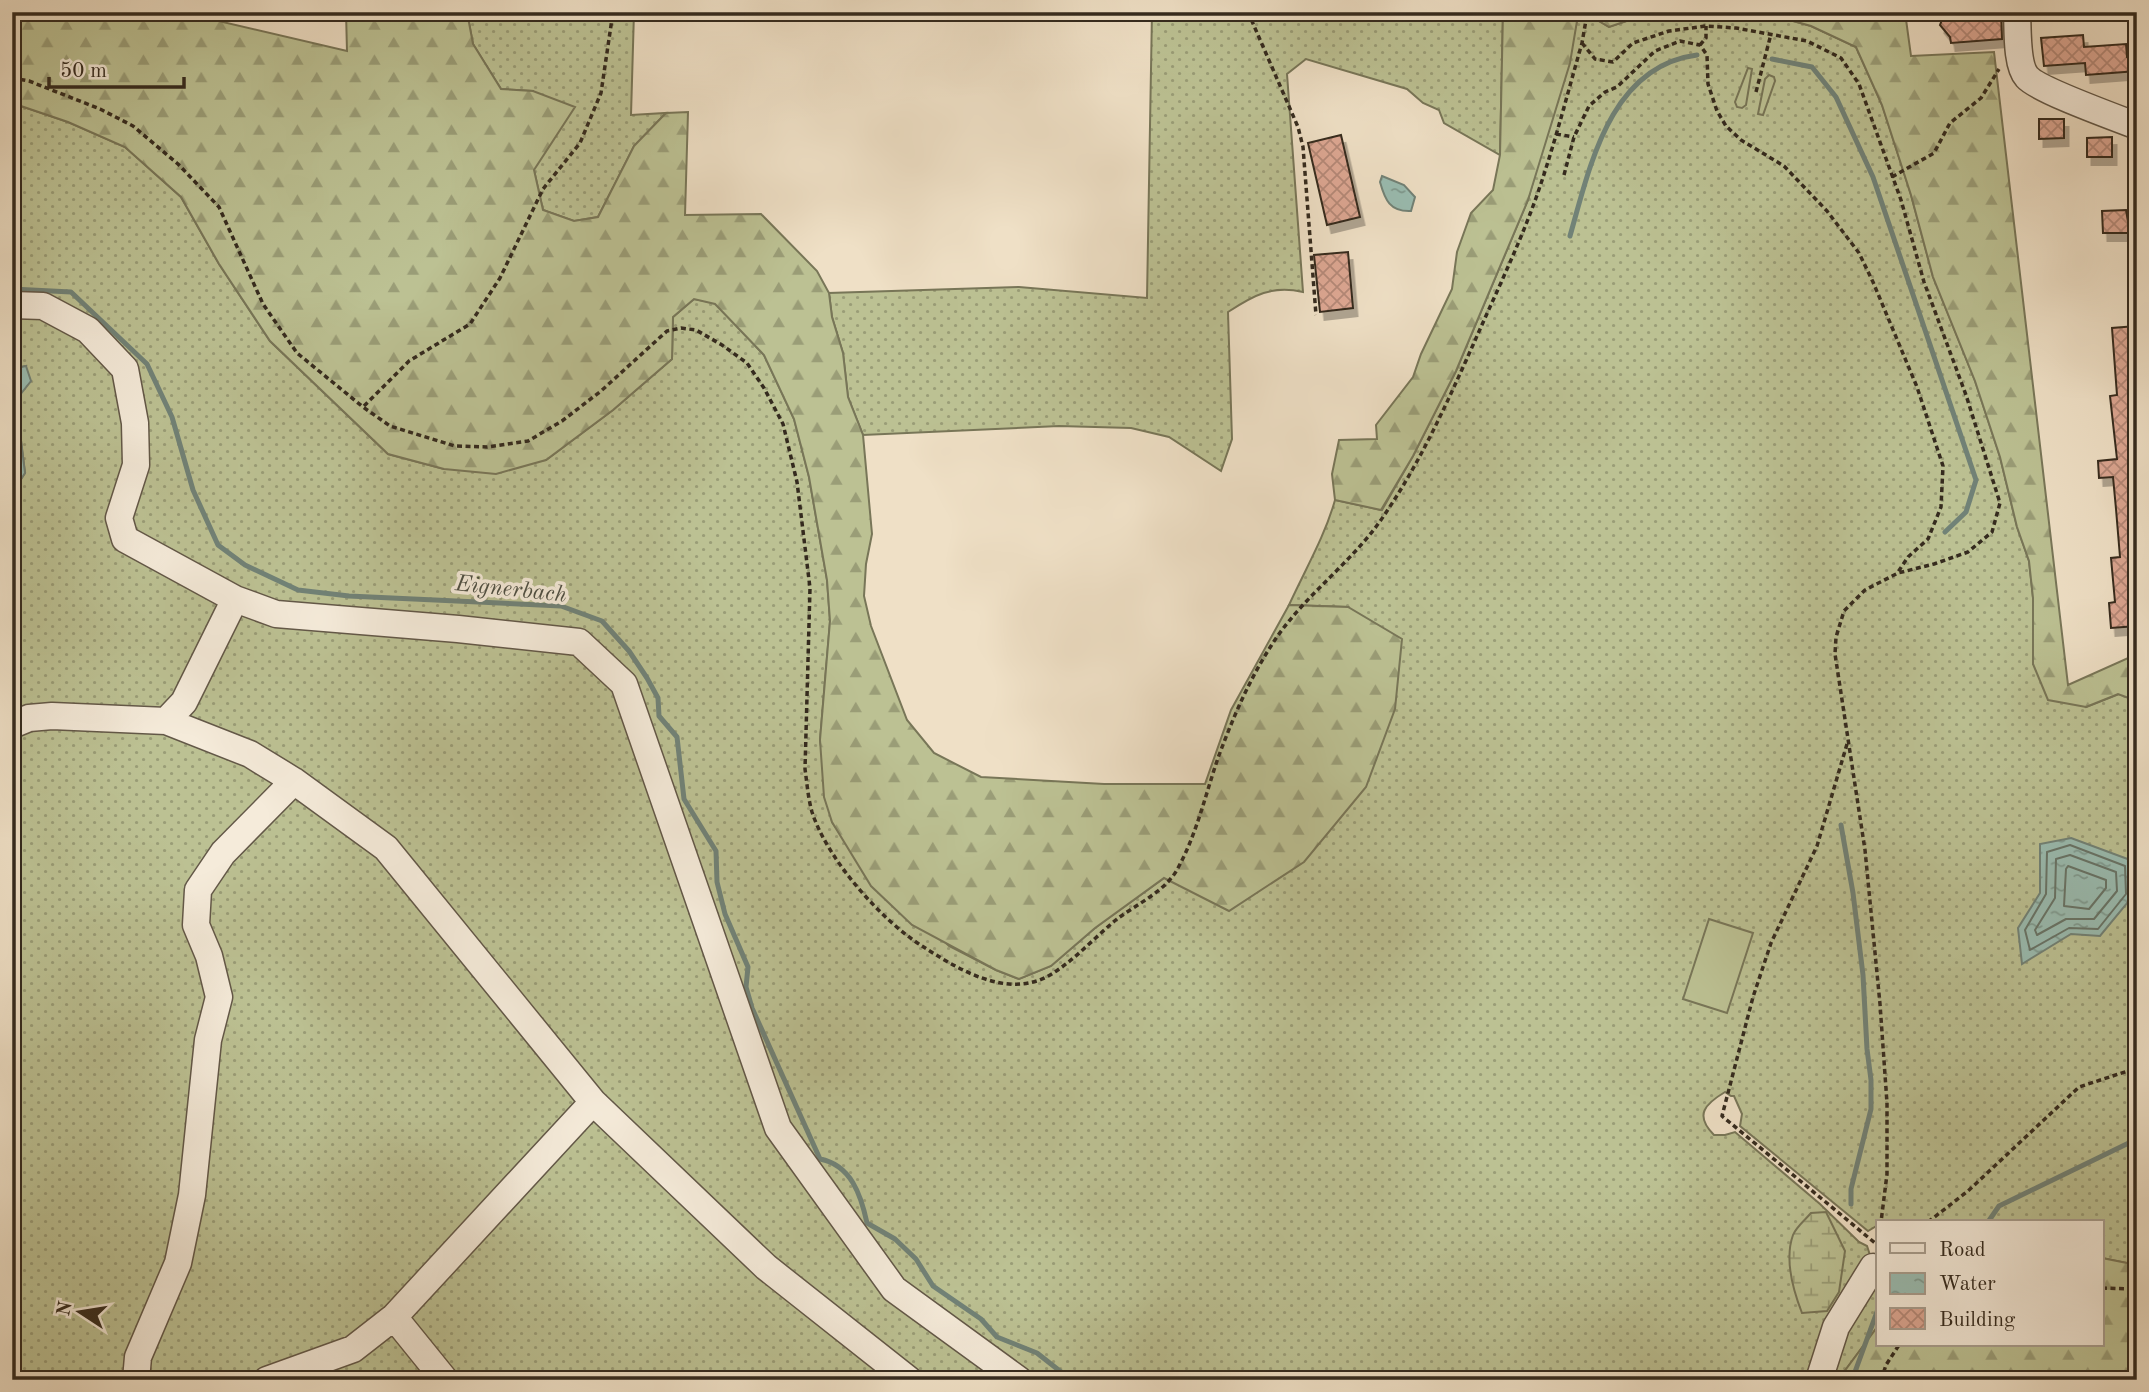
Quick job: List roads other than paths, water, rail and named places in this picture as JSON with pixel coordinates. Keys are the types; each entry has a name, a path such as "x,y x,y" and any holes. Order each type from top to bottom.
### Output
{"street":[{"path":"2017,12 2021,62 2027,77 2052,91 2137,126"},
{"path":"12,305 43,306 88,330 125,369 135,424 136,465 118,518 125,539 235,599 276,614 579,642 624,684 778,1128 894,1289 1019,1380"},
{"path":"166,721 184,702 235,599"},
{"path":"12,725 29,718 52,716 166,721 250,754 294,781 386,848 593,1102 766,1267 909,1380"},
{"path":"136,1380 138,1357 178,1263 192,1195 208,1040 219,997 209,956 196,925 198,890 223,853 294,781"},
{"path":"267,1380 353,1349 394,1317 593,1102"},
{"path":"1819,1380 1836,1327 1874,1255"},
{"path":"394,1317 445,1380"}],"water":[{"path":"1382,176 1404,185 1415,197 1411,211 1398,209 1390,204 1380,182"},
{"path":"26,366 31,381 16,400 25,473 12,493 12,369"},
{"path":"2071,838 2133,861 2133,896 2100,936 2071,934 2022,964 2018,928 2040,893 2040,844"}],"waterway":[{"path":"1570,236 1596,151 1608,123 1624,99 1643,78 1667,63 1697,55"},
{"path":"1772,59 1812,67 1836,97 1873,177 1976,480 1966,512 1945,532"},
{"name":"Eignerbach","path":"12,289 71,292 147,364 172,417 193,490 218,545 245,565 298,590 349,596 561,606 602,621 629,651 647,678 658,698 659,716 677,737 684,799 716,851 717,882 725,914 748,967 746,987 752,1008 820,1159 831,1162 847,1175 858,1192 867,1223 895,1239 916,1259 933,1286 981,1319 997,1337 1037,1353 1075,1380"},
{"path":"1841,825 1863,975 1871,1080 1871,1109 1851,1189 1851,1204"},
{"path":"1989,1220 1999,1206 2137,1139"},
{"path":"1852,1380 1876,1314"}]}
